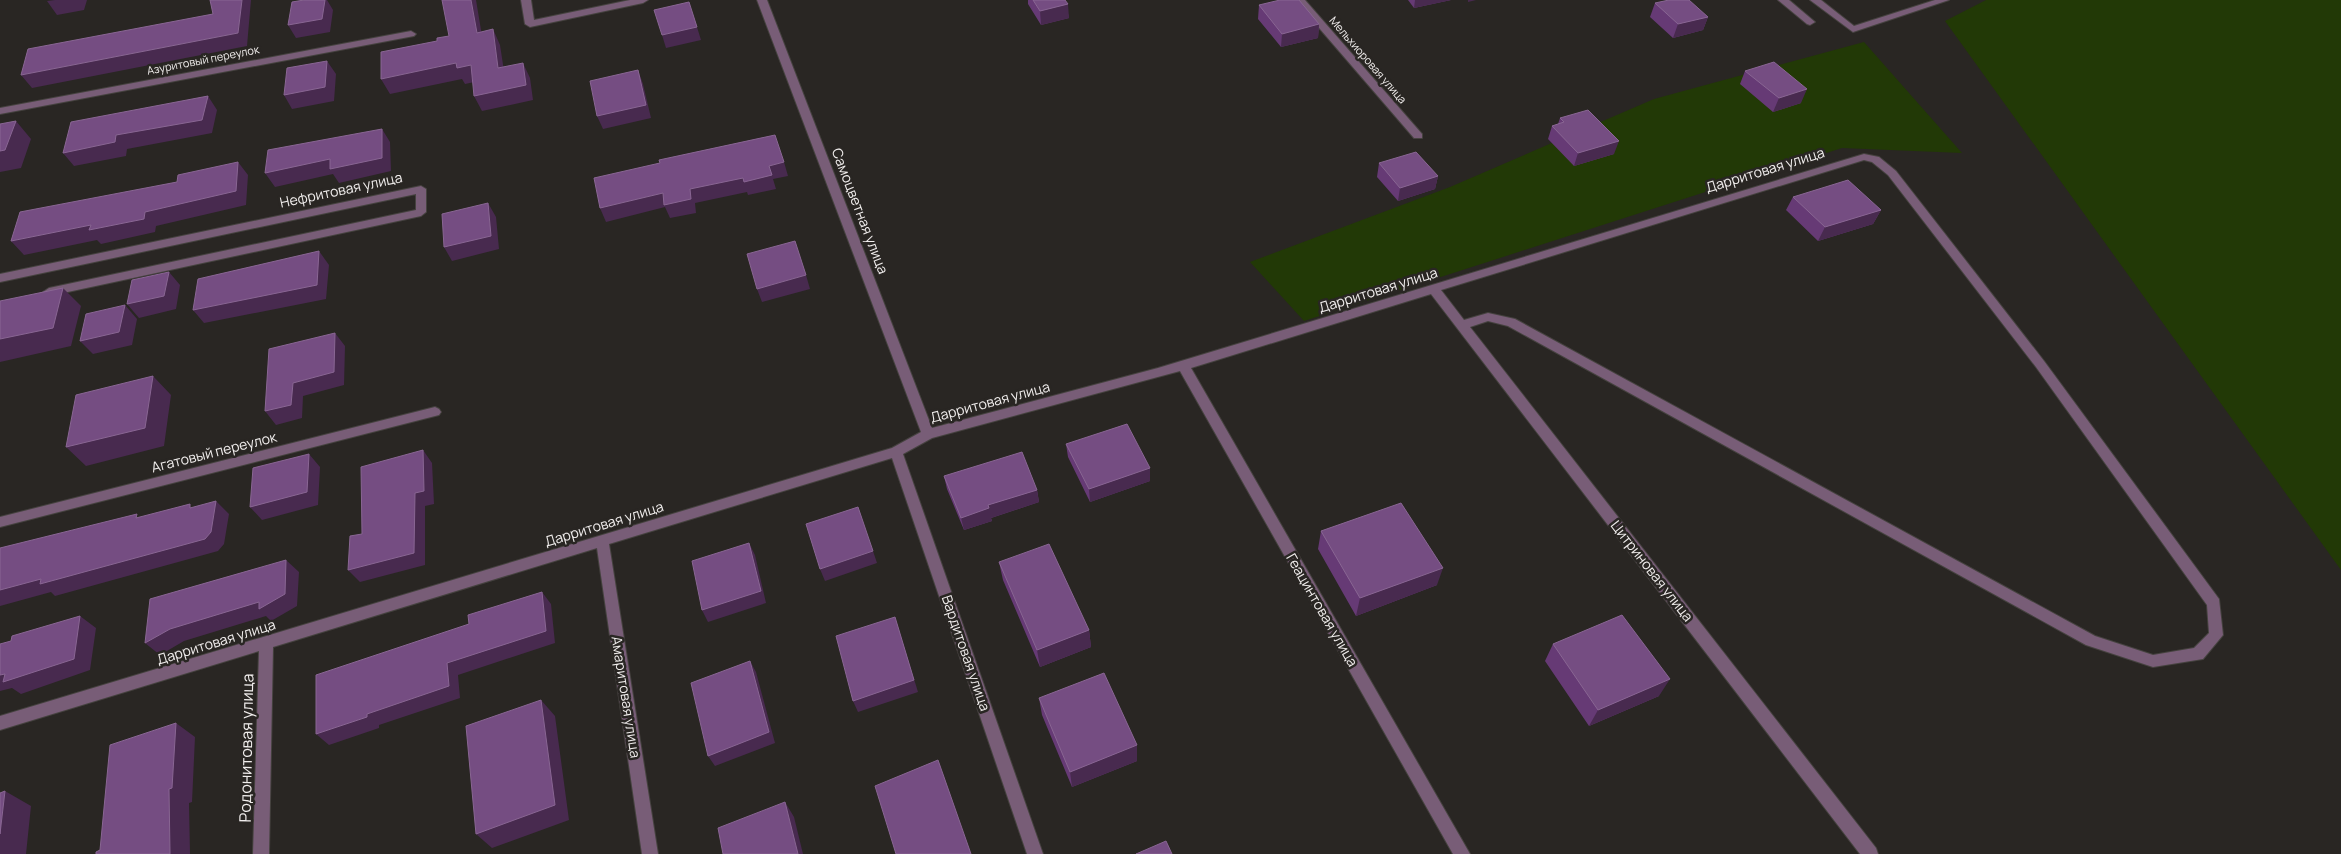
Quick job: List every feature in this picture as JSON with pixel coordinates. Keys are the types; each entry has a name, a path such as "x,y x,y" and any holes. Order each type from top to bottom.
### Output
{"street":[{"path":"526,0 530,24 643,0"},
{"name":"Самоцветная улица","path":"762,0 928,434"},
{"name":"Мельхиоровая улица","path":"1300,0 1418,136"},
{"path":"1783,0 1810,22"},
{"path":"1815,0 1853,30 1944,0"},
{"name":"Азуритовый переулок","path":"0,111 411,34"},
{"name":"Дарритовая улица","path":"0,723 896,452 928,434 1183,366 1853,158 1864,157 1875,160 1892,173 2040,364 2214,603 2216,635 2198,654 2153,661 2091,641 1511,322 1488,317 1462,325"},
{"name":"Нефритовая улица","path":"0,278 421,189 420,212 38,295"},
{"name":"Цитриновая улица","path":"1433,288 1870,854"},
{"name":"Геацинтовая улица","path":"1183,366 1462,854"},
{"name":"Агатовый переулок","path":"0,522 435,412"},
{"name":"Вардитовая улица","path":"896,452 1035,854"},
{"name":"Амаритовая улица","path":"602,540 650,854"},
{"name":"Родонитовая улица","path":"261,854 266,643"}],"green space":[{"path":"1986,0 2341,0 2341,570 1945,21"},
{"path":"1864,42 1962,153 1842,148 1304,321 1250,262 1450,187 1654,99"}],"building":[{"path":"210,0 242,0 238,33 21,75 28,49 213,14"},
{"path":"325,0 322,19 288,25 292,2"},
{"path":"442,0 471,0 477,33 493,29 498,68 523,63 526,85 474,96 471,65 457,68 456,63 381,79 381,52 437,41 437,38 449,36"},
{"path":"1033,0 1065,0 1068,4 1040,11"},
{"path":"1280,0 1299,0 1319,24 1282,34 1259,5"},
{"path":"1669,0 1689,0 1708,17 1678,24 1655,3"},
{"path":"689,2 697,27 662,35 654,10"},
{"path":"327,61 325,87 284,95 287,68"},
{"path":"1774,62 1807,89 1779,98 1745,71"},
{"path":"638,70 646,105 597,116 590,81"},
{"path":"208,96 202,120 116,135 115,142 63,153 71,122"},
{"path":"1588,110 1619,141 1578,153 1552,126 1564,122 1560,118"},
{"path":"16,121 5,150 0,151 0,124"},
{"path":"382,129 382,158 330,169 330,159 265,173 268,150"},
{"path":"775,135 784,162 769,166 772,175 744,182 743,178 690,189 691,199 664,205 663,193 600,208 594,178 660,163 659,160"},
{"path":"1416,152 1438,176 1400,188 1379,163"},
{"path":"238,162 236,191 145,212 144,219 89,230 91,225 11,241 20,212 177,182 178,175"},
{"path":"1848,180 1881,210 1825,227 1793,197"},
{"path":"488,203 491,236 444,247 442,214"},
{"path":"795,241 806,275 757,289 747,254"},
{"path":"319,251 317,285 193,310 198,279"},
{"path":"169,272 164,296 127,304 132,280"},
{"path":"63,288 53,328 0,339 0,301"},
{"path":"125,305 119,332 80,341 86,314"},
{"path":"335,333 334,372 293,383 291,405 265,411 269,349"},
{"path":"153,376 145,428 66,447 76,395"},
{"path":"1127,424 1150,468 1089,489 1066,444"},
{"path":"423,450 424,491 415,493 414,553 348,570 350,536 362,534 361,467"},
{"path":"1022,452 1037,490 988,505 989,508 961,518 944,476"},
{"path":"309,454 307,492 250,507 253,468"},
{"path":"216,501 211,532 205,539 40,584 41,579 0,590 0,548 137,514 136,518 190,504 190,508"},
{"path":"1401,503 1443,568 1360,598 1321,531"},
{"path":"858,507 873,551 820,569 806,524"},
{"path":"749,543 761,591 702,610 692,561"},
{"path":"1049,544 1089,630 1037,650 999,562"},
{"path":"286,560 285,594 259,609 259,602 170,629 145,643 150,599"},
{"path":"542,592 546,631 447,663 449,686 316,734 316,675 469,624 468,615"},
{"path":"1622,615 1670,679 1598,710 1553,644"},
{"path":"80,616 74,659 3,682 5,674 0,675 0,644 11,641 12,636"},
{"path":"895,617 914,680 853,701 836,636"},
{"path":"750,661 769,732 708,756 691,683"},
{"path":"1104,673 1137,745 1070,772 1039,698"},
{"path":"541,700 555,805 476,834 466,726"},
{"path":"176,723 172,788 169,789 170,854 96,854 100,850 110,745"},
{"path":"938,760 971,854 896,854 875,786"},
{"path":"5,791 0,834 0,793"},
{"path":"785,802 798,854 723,854 718,828"},
{"path":"1166,841 1172,854 1136,854"}]}
